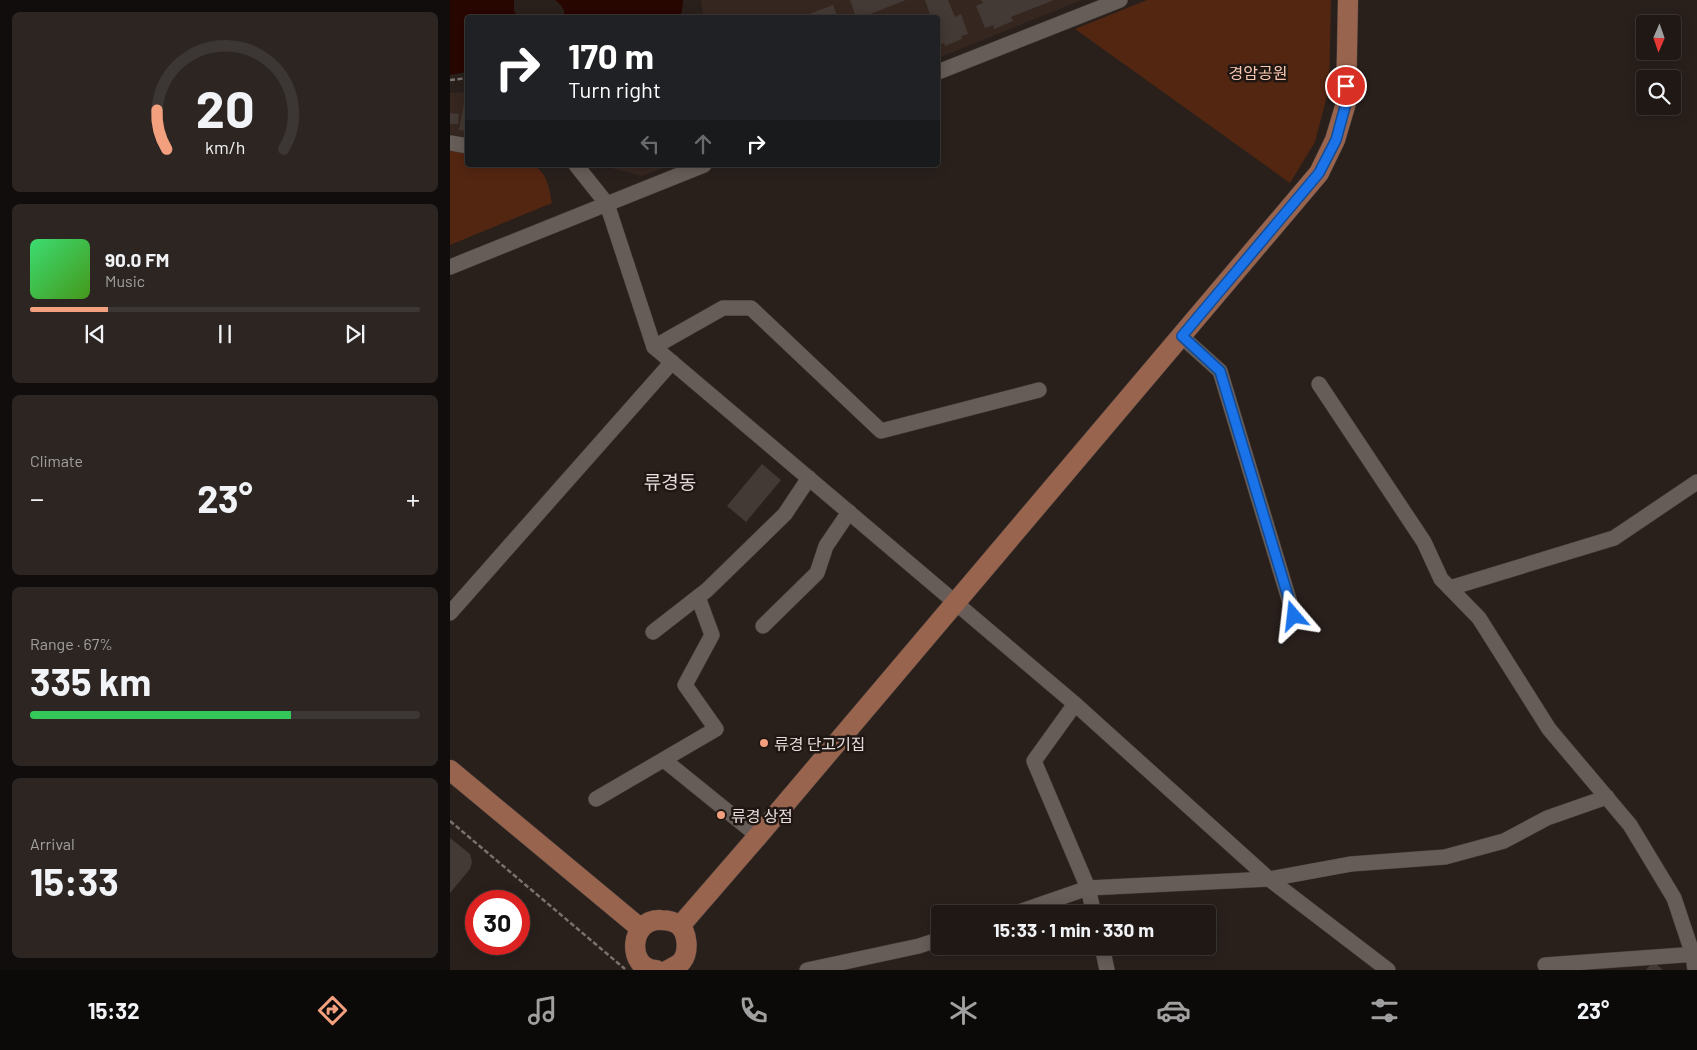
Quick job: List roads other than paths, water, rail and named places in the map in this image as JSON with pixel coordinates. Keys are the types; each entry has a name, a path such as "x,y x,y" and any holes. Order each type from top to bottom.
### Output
{"main road":[{"path":"680,926 1319,173 1336,140 1346,103 1348,0"},
{"path":"450,770 640,928"},
{"path":"643,969 634,944 640,928 654,919 670,920 683,930 687,946 680,967"}],"street":[{"path":"940,71 1120,0"},
{"path":"450,143 465,146"},
{"path":"578,167 607,204 654,347 1075,704 1269,879 1388,970"},
{"path":"450,267 699,167"},
{"path":"654,347 723,308 751,308 881,431 1038,390"},
{"path":"1182,336 1220,371 1294,616"},
{"path":"450,613 672,362"},
{"path":"1318,384 1424,542 1441,579 1479,618 1549,729 1630,825 1674,898 1695,960 1545,965"},
{"path":"653,632 707,590 785,514 809,478"},
{"path":"1450,588 1614,538 1697,482"},
{"path":"762,626 817,573 826,546 849,512"},
{"path":"596,799 716,729 685,685 712,635 698,597"},
{"path":"1075,704 1034,761 1088,888 1092,905"},
{"path":"664,760 758,836"},
{"path":"1039,905 1088,888 1269,879 1351,864 1445,857 1504,840 1547,818 1607,797"},
{"path":"807,970 931,942"},
{"path":"1104,955 1107,970"}],"place":[{"name":"류경 단고기집","path":"764,743"},
{"name":"류경 상점","path":"721,815"}],"district":[{"name":"류경동","path":"670,481"}],"park label":[{"name":"경암공원","path":"1258,72"}]}
